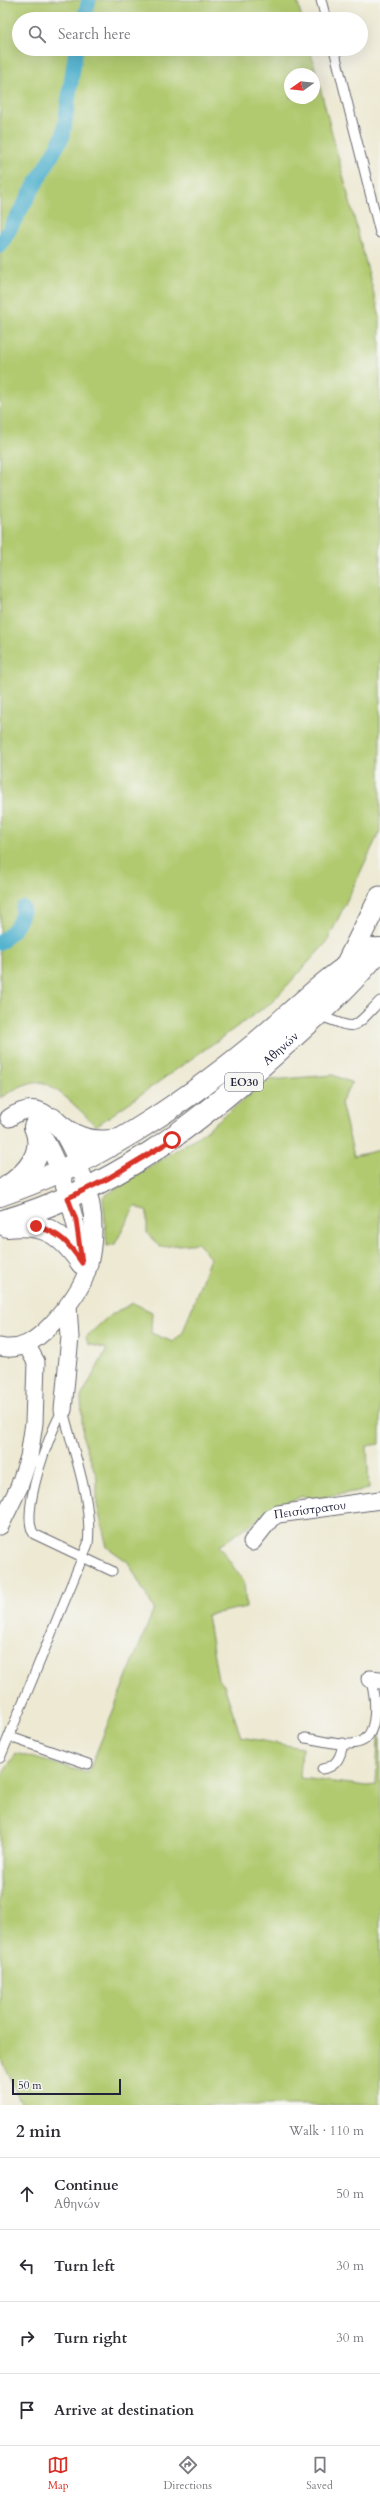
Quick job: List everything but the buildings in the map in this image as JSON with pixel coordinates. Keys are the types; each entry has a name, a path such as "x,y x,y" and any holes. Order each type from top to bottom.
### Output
{"main road":[{"name":"Αθηνών","path":"0,1222 77,1194 153,1151 201,1118 317,1015 352,970 380,945"},
{"name":"Αθηνών","path":"0,1193 67,1168 123,1140 191,1092 380,949"},
{"path":"0,1193 20,1177 35,1158 40,1146 44,1123 82,1140 95,1142 123,1140"},
{"path":"0,1227 36,1226 53,1231 72,1248 83,1271"}],"street":[{"path":"352,970 380,897"},
{"path":"0,1347 27,1346 44,1332 68,1306 83,1271 76,1220 77,1194 67,1168 46,1142 44,1123"},
{"path":"63,1410 70,1337 68,1306"},
{"path":"0,1526 18,1487 29,1457 34,1423 36,1362 27,1346"},
{"name":"Πεισίστρατου","path":"252,1542 271,1518 278,1514 380,1500"}],"lane":[{"path":"321,0 324,12"},
{"path":"336,56 380,233"},
{"path":"317,1015 350,1027 356,1026 380,1001"},
{"path":"63,1410 56,1422 36,1482 29,1509 28,1524 34,1534 112,1571"},
{"path":"0,1758 84,1558 90,1531 87,1505 63,1410"},
{"path":"305,1738 343,1743 362,1742 370,1732 374,1723 375,1679"},
{"path":"10,1737 88,1764"},
{"path":"322,1769 331,1767 337,1761 343,1743"}],"green space":[{"path":"0,0 297,0 300,12 12,12 12,56 312,56 315,68 284,68 284,104 320,104 320,87 380,317 380,831 327,942 272,1002 96,1126 58,1091 41,1083 34,1082 0,1098"},
{"path":"333,1075 352,1083 341,1103 354,1156 380,1150 380,1444 367,1446 369,1489 314,1499 303,1496 280,1504 219,1546 244,1582 246,1607 207,1615 218,1680 224,1685 241,1737 302,1748 300,1778 367,1786 376,1785 380,1696 380,2105 22,2105 0,2057 0,1778 16,1753 88,1773 154,1609 128,1562 107,1547 97,1505 97,1478 83,1438 81,1397 107,1349 88,1344 86,1337 109,1316 133,1303 152,1312 151,1333 173,1342 183,1332 210,1258 198,1243 160,1247 147,1233 147,1212 135,1206 115,1244 107,1246 103,1197 203,1133 268,1080"}],"waterway":[{"path":"86,12 89,0"},
{"path":"0,246 63,136 75,56"},
{"path":"0,943 18,923 23,908"}],"route":[{"path":"36,1226 53,1231 62,1237 72,1248 82,1263 81,1245 76,1220 68,1198 107,1179 172,1140"}]}
